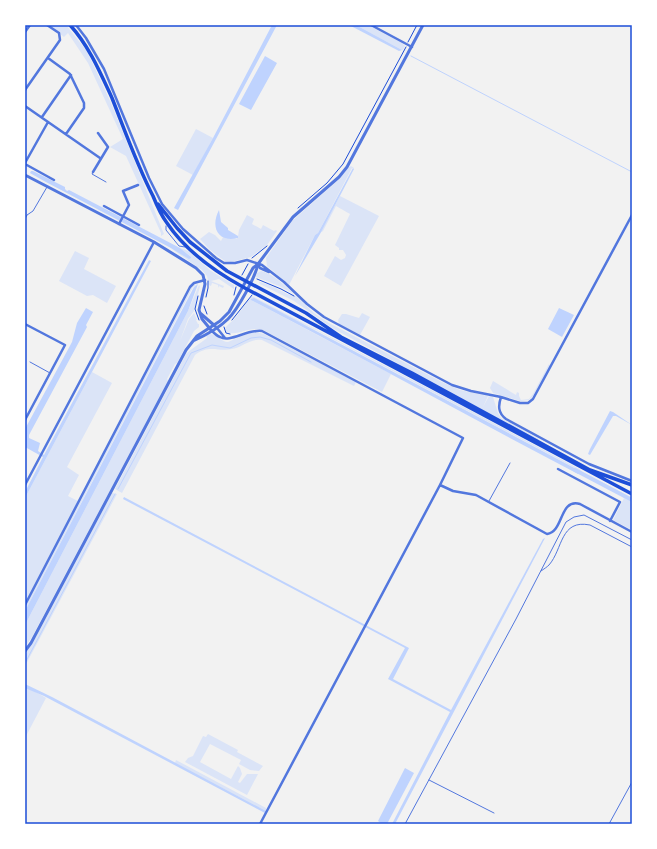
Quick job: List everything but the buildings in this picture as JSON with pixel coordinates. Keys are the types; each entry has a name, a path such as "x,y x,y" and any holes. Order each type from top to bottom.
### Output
{"main road":[{"path":"70,25 81,39 99,70 145,182 166,223 187,247 212,267 243,288 632,494"},
{"path":"153,197 190,242 222,267 306,313 341,337 418,376 590,470 632,486"}],"street":[{"path":"25,32 30,25"},
{"path":"25,90 60,40 59,33 47,25"},
{"path":"76,25 86,38 104,69 156,192 171,216 190,236 224,263 230,264 250,260 258,264 260,268 270,272 284,282 313,310 335,324 440,379 464,389 525,404 533,399 632,215"},
{"path":"371,25 412,47"},
{"path":"25,651 31,643 181,360 193,341 197,336 215,326 229,312 253,268 258,264 293,217 339,177 347,168 423,25"},
{"path":"48,58 68,71 85,105 66,134"},
{"path":"42,117 71,75"},
{"path":"25,106 100,158"},
{"path":"48,122 25,164 54,180"},
{"path":"93,172 100,158 108,148 98,133"},
{"path":"25,175 154,242 196,268 203,275 205,280 205,287 199,307 202,319 210,329 220,337 232,338 254,330 262,331 464,438 366,626 260,824"},
{"path":"119,223 129,205 123,191 138,185"},
{"path":"104,206 139,225"},
{"path":"25,485 154,242"},
{"path":"215,326 222,324 229,319 237,308 257,270 258,264"},
{"path":"25,605 190,287 194,283 205,280"},
{"path":"200,313 215,326 225,338"},
{"path":"25,324 65,345 25,420"},
{"path":"501,397 499,411 506,419 594,467 632,481"},
{"path":"558,469 620,502 610,520"},
{"path":"440,485 453,492 476,495 546,534 551,534 555,530 571,503 580,504 632,532"}],"lane":[{"path":"93,172 92,174 106,182"},
{"path":"25,219 27,215 33,211 47,186"},
{"path":"30,362 50,373"},
{"path":"489,502 510,463"},
{"path":"405,824 566,522 574,517 584,515 632,540"},
{"path":"541,571 549,564 567,531 572,526 577,524 590,525 632,548"},
{"path":"429,780 494,813"},
{"path":"608,824 632,782"}],"path":[{"path":"296,210 327,182 343,164 418,25"},
{"path":"241,278 253,256 261,252 270,241"},
{"path":"205,280 208,279 209,285 205,298"},
{"path":"256,286 260,280 293,296 297,294"},
{"path":"233,299 234,291 238,285"},
{"path":"228,323 236,316 253,293"},
{"path":"204,304 204,309 210,317"},
{"path":"222,324 227,334 239,335"}],"shaded area":[{"path":"49,25 66,25 86,50 111,103 164,234 161,236 161,233 126,156 110,147 123,139 88,63 68,33 64,37"},
{"path":"356,25 368,25 405,46 402,50"},
{"path":"196,129 213,138 193,175 176,166"},
{"path":"351,166 354,168 352,168 289,285 267,266 266,258 292,221 337,181"},
{"path":"340,196 379,216 341,286 324,276 335,256 341,260 345,258 346,255 343,250 339,250 339,248 335,245 350,214 336,206 323,231 320,233"},
{"path":"247,215 254,219 252,224 261,229 263,225 277,231 267,245 251,257 231,262 225,261 209,249 200,239 209,232 221,241 223,237 228,239 237,239 239,230"},
{"path":"180,248 188,251 211,271 234,285 234,289 219,279 211,281 224,286 223,288 219,286 218,288 218,285 212,283 211,286 209,285 207,276 202,270 172,249 191,257"},
{"path":"75,251 89,258 84,269 116,286 107,303 93,295 87,296 59,281"},
{"path":"261,271 275,277 294,294 256,277 257,273"},
{"path":"259,282 296,296 314,313 329,323 442,382 460,390 488,396 483,407 489,396 493,397 501,418 539,439 538,441 332,328 294,301 260,284"},
{"path":"198,284 193,287 25,611 25,607 191,288"},
{"path":"199,285 194,311 188,319 180,341 189,319 194,313 199,327 194,331 177,363 175,364 167,379 168,381 32,637 25,647 25,625 188,311"},
{"path":"252,296 581,470 580,471 314,329 251,300 391,374 382,392 263,330 252,329 235,333 226,332 225,328"},
{"path":"362,313 370,317 360,335 339,324 338,320 342,314 359,318"},
{"path":"255,332 264,334 356,382 354,386 262,340 250,341 236,348 227,350 209,349 200,352 195,355 122,493 115,489 186,354 207,338 206,336 209,334 228,342"},
{"path":"549,364 550,366 533,396 529,400 520,401 493,393 490,388 493,381 516,395 517,392 519,393 521,400 529,399"},
{"path":"92,372 112,383 67,467 79,475 68,496 78,501 25,603 25,498"},
{"path":"112,493 117,494 25,666 25,654 36,637"},
{"path":"624,498 632,502 632,530 613,520"},
{"path":"25,686 46,698 25,738"},
{"path":"208,734 238,750 237,752 263,766 259,771 250,770 239,764 241,760 210,744 200,762 231,779 238,766 242,774 238,782 240,783 247,774 258,774 247,795 185,762 188,758 193,756 203,736 206,737"},
{"path":"176,760 266,808 266,811 175,763"}],"water":[{"path":"272,25 277,25 178,210 174,208 213,138"},
{"path":"349,25 356,25 402,50 399,51"},
{"path":"265,56 277,63 251,110 239,104"},
{"path":"353,168 354,169 320,234 295,276 315,235 318,233"},
{"path":"31,171 65,187 67,191 69,190 180,248 191,258 189,259 44,181 30,173"},
{"path":"219,210 221,222 228,228 228,230 238,236 238,238 225,238 218,232 215,222"},
{"path":"149,260 151,261 25,498 25,492 43,457 25,447 25,429 72,342 77,323 86,308 93,312 86,325 87,327 29,435 29,438 40,443 38,451 44,455"},
{"path":"198,284 188,311 25,625 25,611 194,287"},
{"path":"254,298 580,471 578,474 251,300"},
{"path":"559,308 574,315 562,337 548,329"},
{"path":"610,411 632,425 616,416 613,416 590,455 588,454 590,449"},
{"path":"124,497 409,648 393,679 451,710 543,539 545,538 395,824 392,824 450,712 388,679 405,648 123,499"},
{"path":"25,684 266,811 265,813 44,696 25,688"},
{"path":"405,768 414,773 387,824 382,824 378,821"}],"waterway":[{"path":"411,56 632,172"},
{"path":"118,489 191,353 212,345 230,348 251,338 260,337 271,340 311,362"},
{"path":"575,470 632,500"},
{"path":"25,663 115,494"}]}
